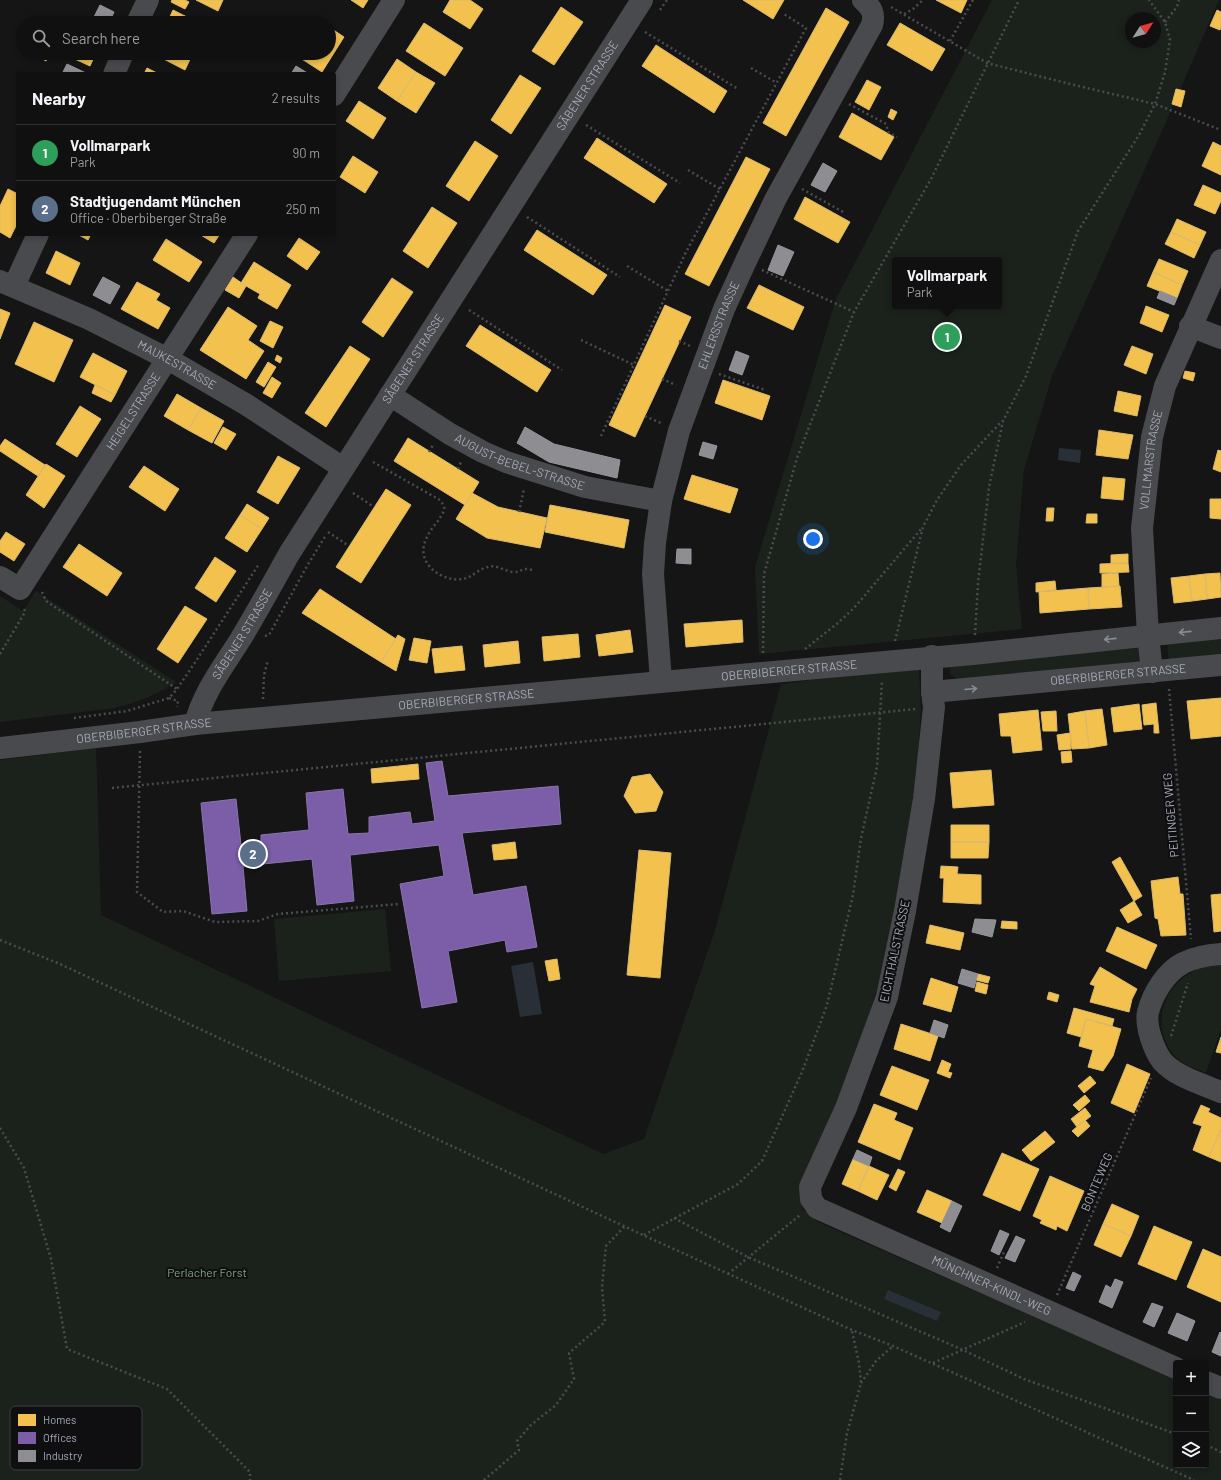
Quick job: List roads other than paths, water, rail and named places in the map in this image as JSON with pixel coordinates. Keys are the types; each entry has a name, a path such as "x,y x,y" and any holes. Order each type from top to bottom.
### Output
{"street":[{"path":"141,16 148,0"},
{"path":"336,92 394,0"},
{"name":"SÄBENER STRASSE","path":"195,724 199,709 213,682 240,640 289,554 642,0"},
{"name":"EHLERSSTRASSE","path":"660,681 653,574 655,543 661,501 679,431 724,309 745,263 786,180 872,25 874,17 872,11 863,0"},
{"path":"115,72 120,60"},
{"path":"7,284 37,236"},
{"name":"HEIGELSTRASSE","path":"0,577 20,589 246,236"},
{"name":"VOLLMARSTRASSE","path":"1160,671 1148,635 1142,528 1152,437 1165,386 1190,326 1221,260"},
{"name":"MAUKESTRASSE","path":"7,284 89,319 168,359 247,405 343,468"},
{"path":"1190,326 1221,338"},
{"name":"AUGUST-BEBEL-STRASSE","path":"390,395 450,434 483,452 528,470 585,487 661,501"},
{"name":"OBERBIBERGER STRASSE","path":"0,748 140,732 195,724 932,656 973,654 1221,628"},
{"path":"932,656 933,699"},
{"name":"OBERBIBERGER STRASSE","path":"933,699 1221,665"},
{"name":"EICHTHALSTRASSE","path":"812,1201 810,1187 846,1108 887,997 905,911 924,799 933,699"},
{"path":"1221,954 1196,957 1181,964 1165,978 1154,997 1148,1013 1149,1032 1154,1048 1163,1061 1177,1073 1221,1092"},
{"name":"MÜNCHNER-KINDL-WEG","path":"812,1201 817,1208 1173,1367"},
{"path":"1209,1383 1221,1388"}],"place":[{"name":"Vollmarpark","path":"947,337"},
{"name":"Stadtjugendamt München","path":"253,854"}],"park label":[{"name":"Perlacher Forst","path":"207,1273"}]}
